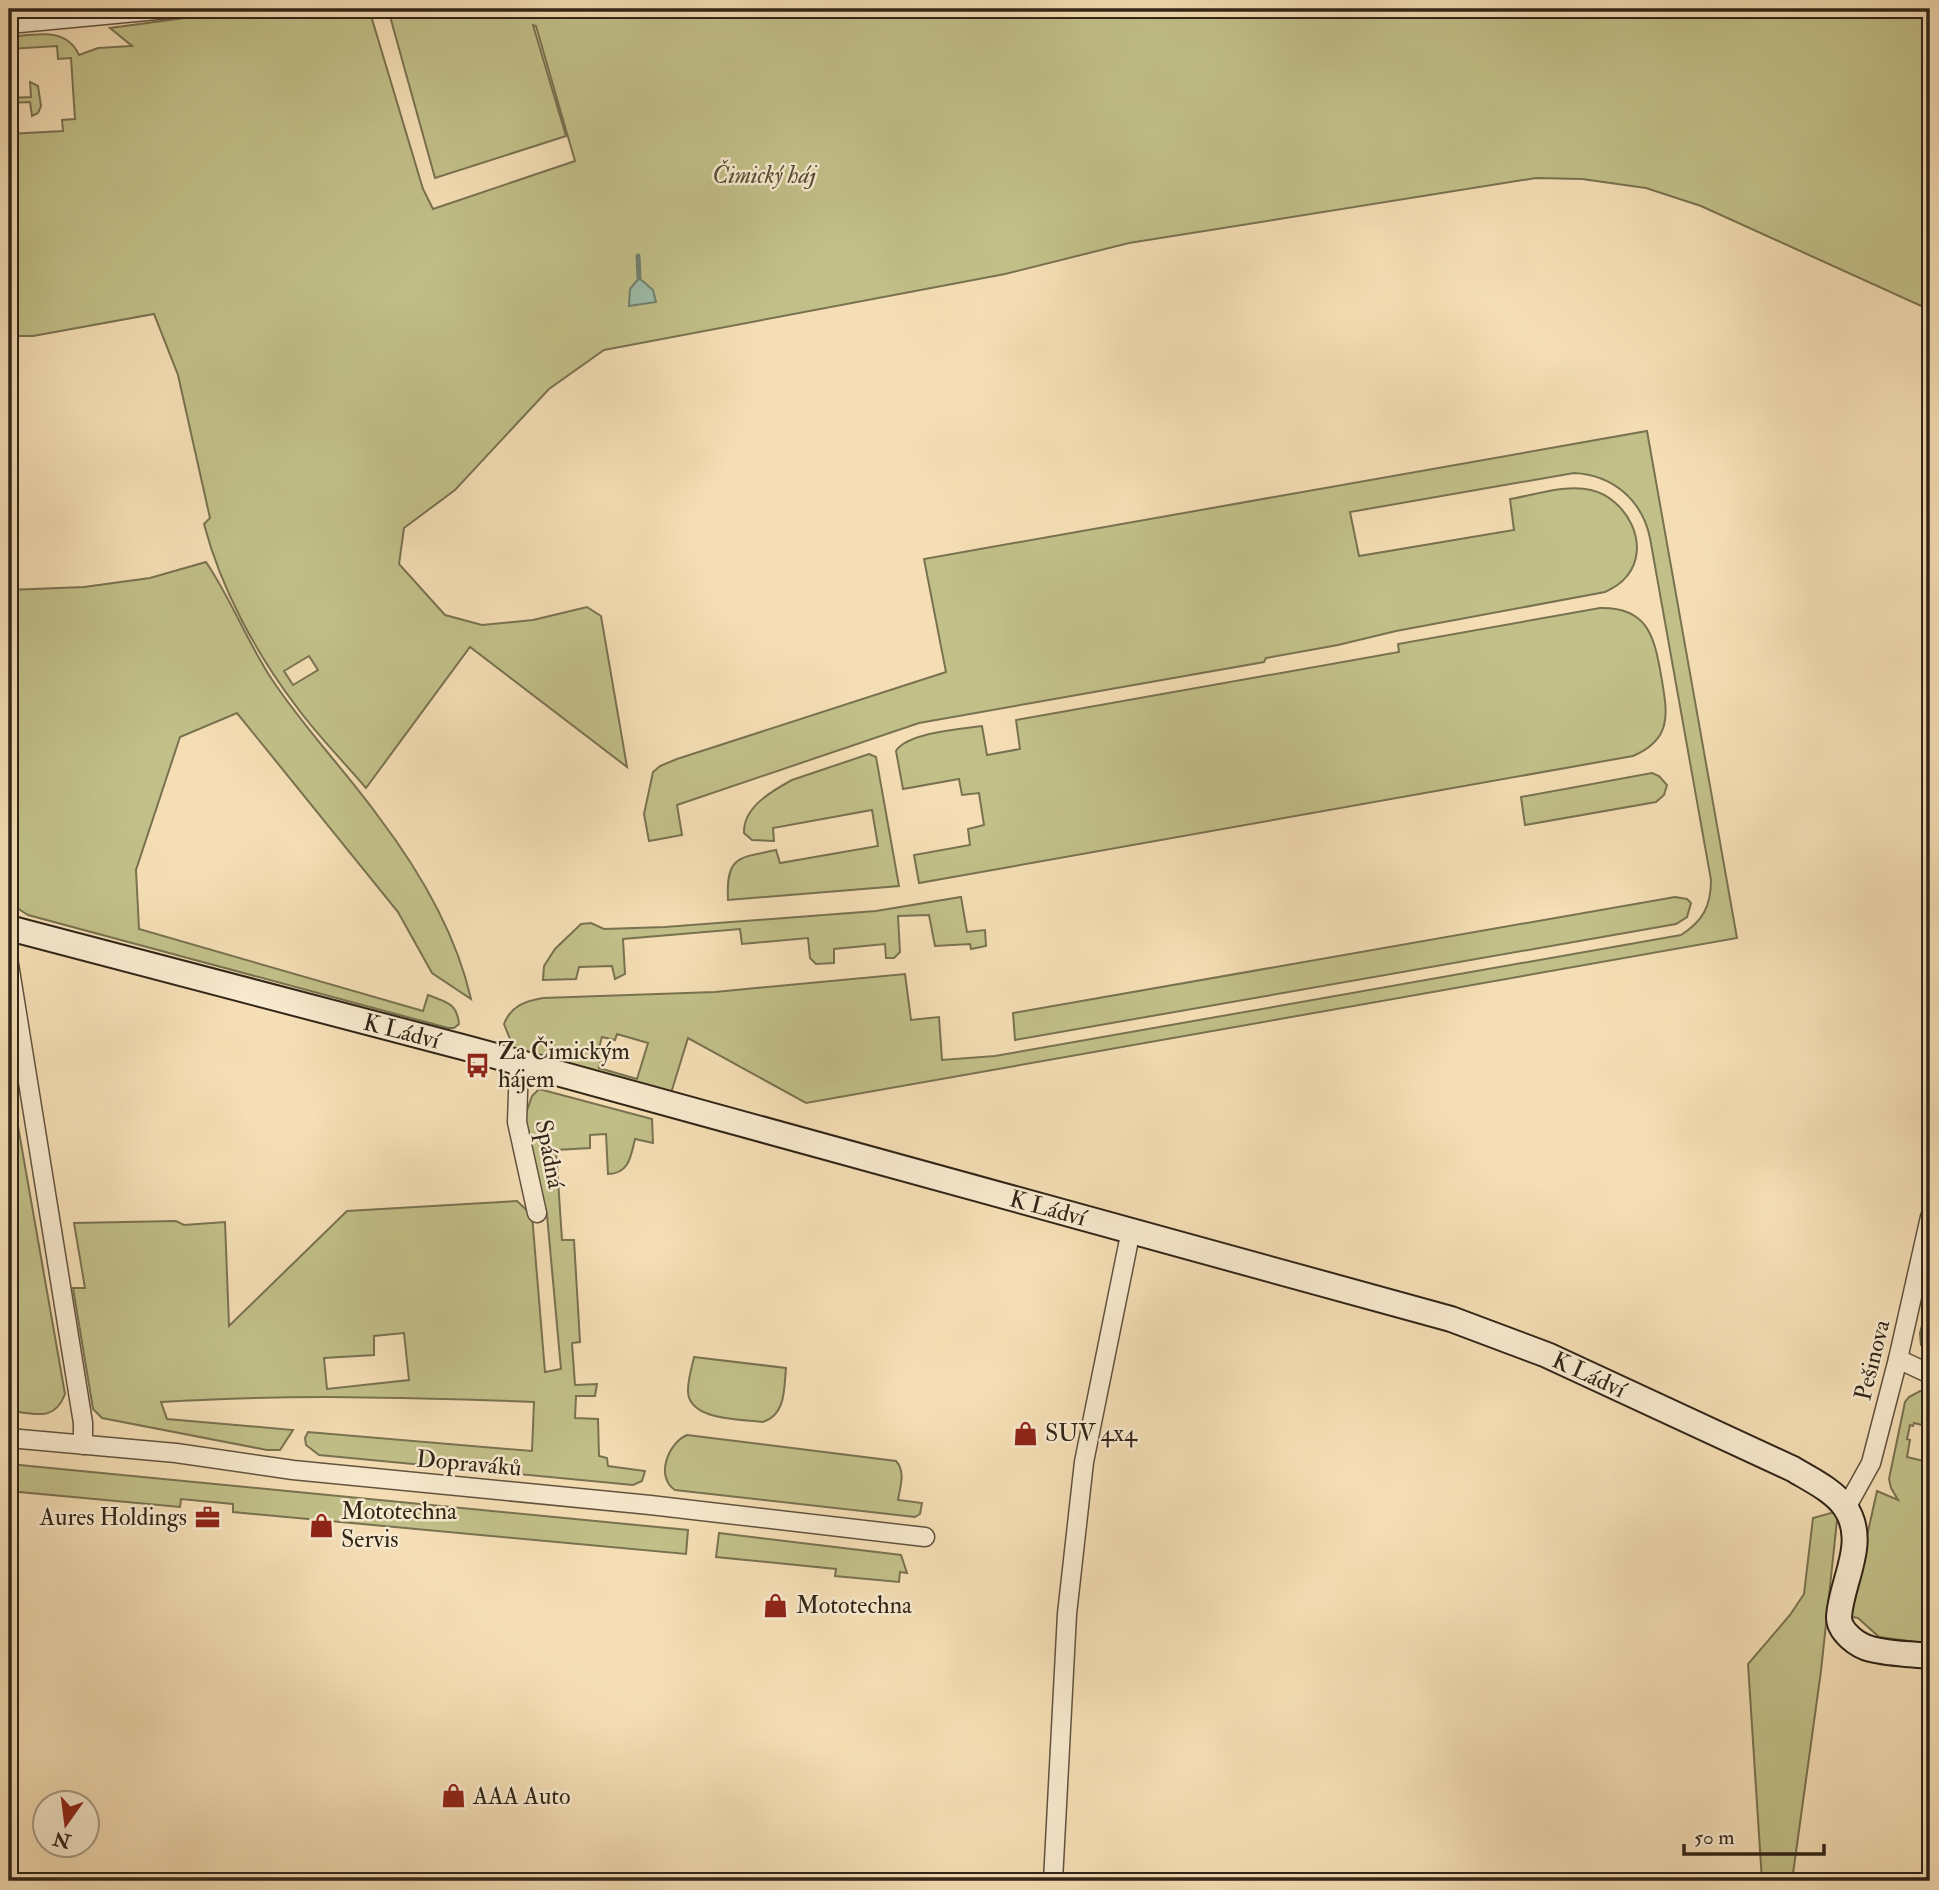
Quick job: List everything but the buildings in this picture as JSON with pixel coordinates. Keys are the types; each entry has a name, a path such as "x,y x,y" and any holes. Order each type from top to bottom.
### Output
{"street":[{"path":"9,24 168,9"},
{"name":"K Ládví","path":"9,928 353,1017 1451,1319 1547,1355 1793,1469 1829,1490 1846,1508"},
{"path":"9,964 55,1239 83,1423 83,1445"},
{"name":"Spádná","path":"519,1063 517,1122 537,1213"},
{"name":"Pešinova","path":"1846,1508 1871,1463 1930,1217"},
{"path":"1053,1881 1067,1614 1084,1462 1131,1230"},
{"path":"1898,1359 1930,1374"},
{"name":"Dopraváků","path":"9,1438 176,1453 293,1470 683,1508 925,1537"},
{"path":"1846,1508 1856,1544 1839,1620 1847,1636 1870,1649 1930,1656"}],"green space":[{"name":"Čimický háj","path":"252,9 369,9 423,189 433,209 575,161 536,26 533,25 566,136 435,178 388,9 1930,9 1930,310 1701,206 1646,188 1582,179 1536,178 1129,243 1005,274 604,350 549,389 455,490 404,528 399,564 445,615 482,625 533,620 587,607 601,616 627,767 470,647 366,788 281,686 241,620 230,596 204,524 210,518 178,375 154,314 33,336 9,336 9,134 63,131 62,120 75,119 71,58 58,59 57,46 9,49 9,37 39,34 58,36 73,46 79,55 98,48 132,46 110,28","holes":["309,656 318,670 293,685 284,671"]},
{"path":"30,82 38,86 41,106 38,113 32,116 30,102 9,103 9,98 31,97"},
{"path":"1647,431 1737,938 806,1103 688,1038 671,1093 514,1049 504,1024 515,1009 536,999 715,992 905,974 911,1020 939,1017 942,1060 995,1056 1681,935 1695,924 1704,912 1711,880 1646,524 1633,501 1613,484 1574,473 1350,512 1359,556 1514,530 1510,499 1581,488 1604,495 1615,502 1632,524 1636,537 1634,564 1622,581 1605,592 1396,631 1266,658 1264,662 919,723 677,805 682,835 649,841 644,814 653,772 660,766 946,672 924,559","holes":["617,1034 648,1043 637,1079 599,1068 603,1052 598,1051 602,1037 615,1040"]},
{"path":"206,562 271,678 408,858 446,926 471,999 432,973 398,912 237,713 180,737 136,870 139,929 423,1011 428,995 453,1007 459,1024 454,1028 28,915 14,906 9,876 9,590 84,587 150,578"},
{"path":"1600,608 1628,612 1638,618 1651,636 1658,661 1665,700 1665,723 1656,741 1633,756 919,883 914,855 970,845 968,829 984,825 979,793 962,795 959,779 903,789 896,751 911,740 935,733 982,726 987,755 1020,749 1016,720 1399,652 1398,644"},
{"path":"869,754 876,757 899,886 728,900 732,867 752,855 776,850 780,863 878,846 872,810 773,828 774,841 752,840 744,833 748,815 753,808 776,789 792,780"},
{"path":"1652,773 1667,785 1664,795 1656,802 1525,825 1521,797"},
{"path":"961,897 967,932 985,930 986,946 971,949 970,944 935,946 929,915 898,916 900,952 894,958 886,958 885,944 834,949 834,963 816,964 810,958 808,938 742,944 740,929 623,939 625,974 615,979 612,966 579,967 576,979 543,980 544,966 555,949 581,924 591,923 604,929 665,927 876,911"},
{"path":"1675,897 1687,899 1691,903 1687,917 1676,924 1015,1040 1013,1013"},
{"path":"9,1075 65,1394 55,1409 43,1414 9,1411"},
{"path":"539,1089 652,1119 653,1143 635,1139 628,1163 615,1173 608,1174 606,1134 590,1135 590,1148 556,1150 562,1240 574,1240 580,1342 572,1343 575,1385 597,1384 595,1396 576,1396 575,1418 598,1419 599,1456 607,1458 608,1466 645,1471 642,1481 633,1485 319,1455 306,1445 308,1432 532,1451 534,1402 347,1397 161,1402 167,1419 293,1430 280,1450 267,1450 102,1418 93,1409 73,1288 85,1288 74,1223 176,1221 184,1225 225,1222 229,1326 347,1211 517,1201 532,1215 545,1372 561,1369 547,1215 523,1122 532,1096","holes":["404,1333 409,1380 327,1389 324,1358 374,1355 374,1336"]},
{"path":"1926,1310 1930,1311 1930,1347 1921,1345 1920,1333"},
{"path":"694,1357 786,1368 780,1407 771,1418 763,1422 729,1419 696,1408 690,1400 688,1390"},
{"path":"1920,1391 1930,1394 1930,1424 1923,1422 1922,1425 1910,1425 1907,1457 1928,1462 1930,1458 1930,1644 1879,1637 1858,1618 1852,1617 1851,1608 1877,1491 1898,1500 1889,1479 1905,1402"},
{"path":"687,1435 896,1461 902,1475 898,1500 922,1503 920,1514 915,1517 675,1490 666,1477 666,1461 674,1445"},
{"path":"9,1464 688,1530 686,1554 233,1512 233,1504 181,1499 180,1507 9,1491"},
{"path":"1838,1511 1821,1671 1792,1881 1762,1881 1748,1664 1790,1615 1804,1594 1813,1518"},
{"path":"719,1533 901,1555 907,1573 900,1572 899,1582 835,1576 836,1569 716,1557"}],"shaded area":[{"path":"639,278 653,290 656,302 629,306 630,289"}],"waterway":[{"path":"638,256 639,278"}],"place":[{"name":"Za Čimickým hájem","path":"478,1065"},
{"name":"SUV 4x4","path":"1025,1433"},
{"name":"Aures Holdings","path":"207,1517"},
{"name":"Mototechna Servis","path":"321,1525"},
{"name":"Mototechna","path":"776,1605"},
{"name":"AAA Auto","path":"453,1796"}]}
